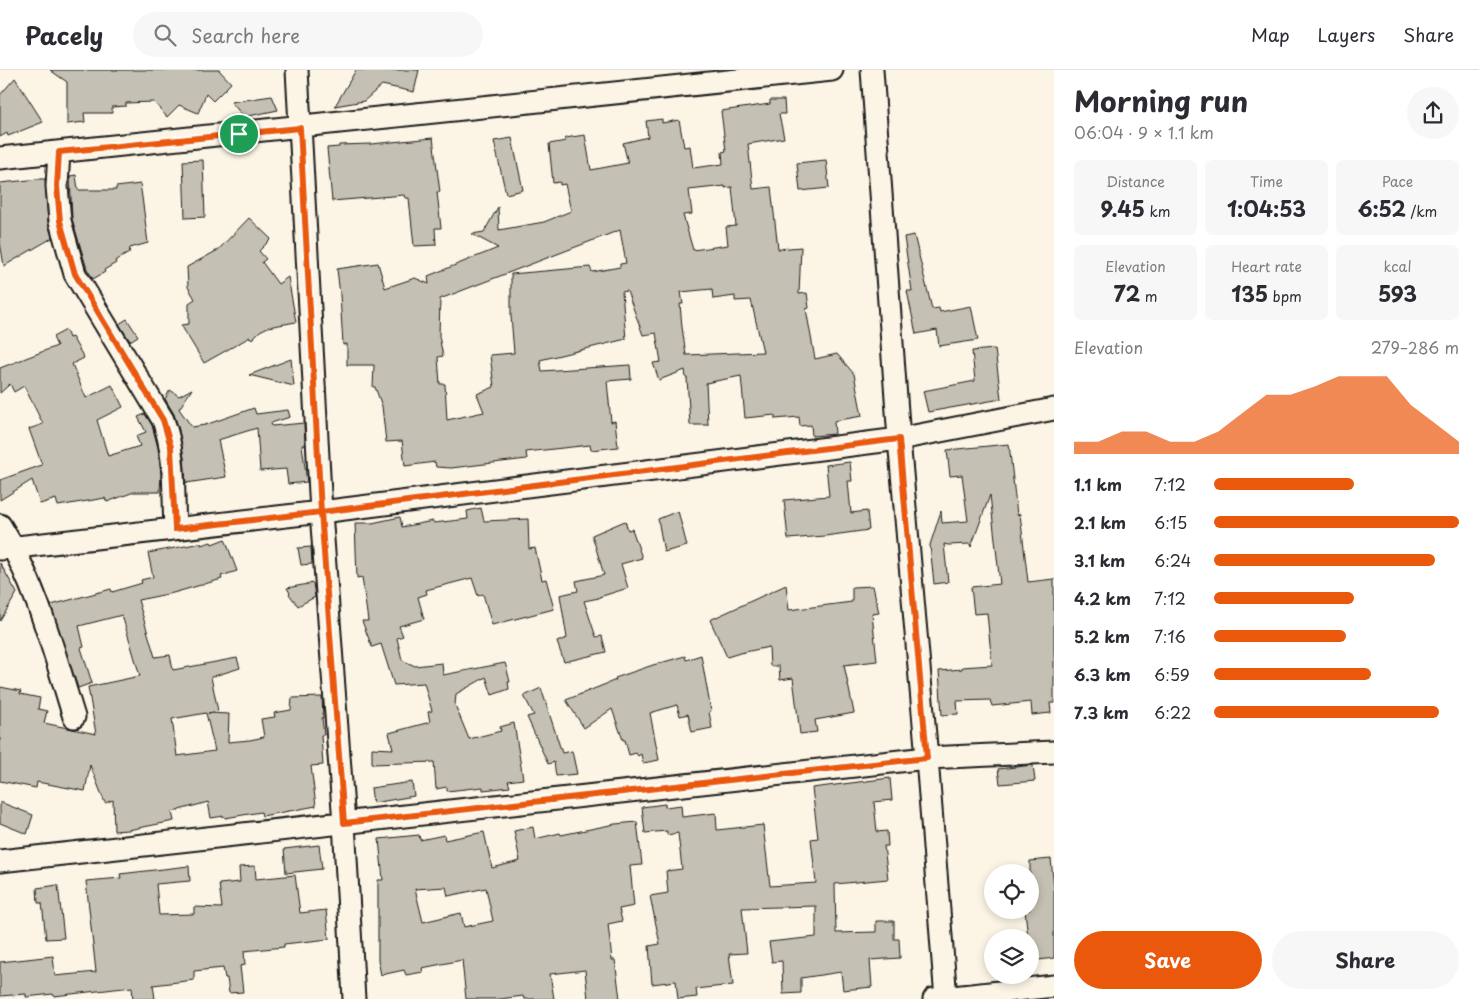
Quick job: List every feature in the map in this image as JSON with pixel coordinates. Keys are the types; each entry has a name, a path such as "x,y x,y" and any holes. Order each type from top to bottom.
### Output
{"street":[{"path":"297,70 321,512 344,823 354,999"},
{"path":"0,158 300,128 832,70"},
{"path":"872,70 899,439 927,758 942,999 1054,986"},
{"path":"59,152 57,186 60,221 75,274 163,420 168,433 171,447 175,529"},
{"path":"7,548 321,512 899,439 1054,409"},
{"path":"0,525 7,548 48,632 74,717"},
{"path":"0,860 927,758 1054,752"}],"building":[{"path":"50,70 219,70 231,83 213,101 206,94 198,113 179,105 167,117 154,102 126,103 126,106 112,107 112,113 84,113 85,122 67,124 67,82"},
{"path":"356,70 419,70 414,92 382,85 364,101 335,106"},
{"path":"15,78 43,122 8,136 7,133 0,137 0,95"},
{"path":"272,96 278,110 244,117 231,102"},
{"path":"770,100 784,100 785,114 779,114 784,138 748,144 753,189 771,187 778,249 801,247 799,294 807,293 809,308 806,309 815,359 837,354 854,374 862,416 834,421 835,434 812,436 811,425 800,426 799,417 775,419 775,415 745,418 741,376 706,383 708,425 690,425 685,370 659,380 653,363 661,362 656,333 643,335 627,291 622,292 626,339 540,360 542,371 630,365 631,379 607,381 611,422 615,421 618,447 591,450 590,445 526,452 527,459 451,468 436,467 435,462 405,466 402,441 386,442 382,406 375,387 373,387 374,365 347,365 347,344 343,345 337,269 378,263 385,288 415,278 429,284 428,276 498,248 472,234 484,232 498,207 499,230 544,222 571,211 565,184 560,185 560,182 553,183 549,144 566,141 565,138 585,135 591,170 628,163 623,143 648,137 646,121 662,119 662,123 679,120 684,147 690,146 693,168 723,164 722,152 726,151 721,111 770,104","holes":["725,186 725,188 732,187 736,226 726,227 728,245 693,250 683,215 692,214 689,190","620,230 626,263 620,264 620,267 592,272 590,267 511,274 511,316 514,353 490,355 494,387 477,394 484,412 447,420 445,384 440,384 438,357 443,356 439,336 440,299","712,289 713,299 735,296 735,301 751,300 763,352 686,355 680,304 683,304 681,292"]},
{"path":"433,138 440,192 437,192 441,228 435,228 436,245 414,246 409,198 405,198 404,195 332,201 327,148 339,147 339,145"},
{"path":"512,138 523,190 506,194 494,141"},
{"path":"203,160 205,217 185,218 183,161"},
{"path":"826,160 829,188 800,191 797,163"},
{"path":"76,175 78,190 116,190 116,187 140,184 148,243 130,248 129,253 115,261 116,263 104,270 105,272 93,279 87,269 72,219 70,176"},
{"path":"45,179 48,222 52,238 4,266 0,242 0,183"},
{"path":"249,218 271,239 259,251 266,259 262,262 278,284 288,277 296,322 268,327 260,331 252,339 250,337 204,363 181,325 189,324 189,303 195,299 188,287 187,267 218,250"},
{"path":"914,235 932,309 939,308 940,312 971,306 978,340 939,346 937,330 916,334 907,291 912,291 904,237"},
{"path":"127,319 138,336 130,341 119,324"},
{"path":"66,330 69,338 72,337 84,358 72,364 86,398 112,385 123,407 97,420 108,456 140,446 136,436 146,432 138,417 145,414 152,425 158,448 161,474 160,492 134,492 107,502 105,498 58,506 56,499 40,504 32,480 0,500 0,480 42,465 29,429 43,424 24,386 14,392 10,384 0,393 0,368 57,346 53,337"},
{"path":"995,349 1001,399 928,412 923,391 975,381 972,351"},
{"path":"291,359 294,386 249,375"},
{"path":"192,389 179,409 192,427 205,425 254,408 256,414 288,410 290,417 271,423 272,426 304,423 305,445 302,445 307,482 288,484 286,469 260,471 257,428 218,440 226,477 186,483 179,430 174,414 165,399 170,390 179,396"},
{"path":"1009,444 1017,515 1020,514 1028,582 1054,579 1054,703 1050,703 1051,713 1032,715 1031,702 992,706 990,700 957,701 958,714 942,715 939,671 992,665 987,613 974,614 971,587 1000,584 990,495 971,547 970,544 944,544 948,582 934,584 930,545 941,511 942,523 968,521 962,475 950,476 947,450"},
{"path":"850,462 852,481 848,481 851,513 867,511 869,530 788,539 784,500 829,496 826,465"},
{"path":"481,508 484,521 528,519 529,549 535,548 542,580 546,579 554,609 492,625 483,594 478,596 472,578 426,590 427,594 418,597 424,619 399,626 403,636 397,638 402,660 415,666 442,663 443,675 505,663 506,666 510,682 508,682 509,689 492,695 486,677 456,694 455,705 469,739 501,731 500,727 514,723 523,779 508,781 510,787 483,790 483,787 447,791 447,787 436,789 434,762 372,764 372,748 393,749 389,733 430,722 428,712 432,711 424,683 394,685 381,644 372,647 362,621 368,621 362,577 357,578 355,523 372,523 400,517 402,527 433,521 434,523 468,519 467,511"},
{"path":"678,511 687,546 664,552 658,519"},
{"path":"625,521 628,530 632,529 642,558 621,564 628,588 584,601 596,637 602,636 606,652 564,662 557,642 567,638 560,595 578,591 576,581 604,575 592,535"},
{"path":"225,539 237,571 221,576 222,579 173,593 138,600 155,657 170,655 173,670 237,658 240,668 211,677 218,711 208,713 229,714 228,742 264,737 261,719 275,717 274,713 291,710 292,698 322,697 324,735 321,735 323,765 311,766 316,806 262,816 261,812 225,818 224,816 211,818 208,802 172,812 174,821 114,831 113,800 105,803 90,765 85,791 37,782 36,788 0,781 0,687 21,691 20,694 40,698 38,709 47,711 44,723 96,734 88,687 140,676 122,615 79,626 84,647 81,648 92,683 78,688 51,605 111,589 112,592 142,583 141,580 153,577 148,553 201,543 201,545 211,542 212,544","holes":["206,713 215,751 177,756 172,719"]},
{"path":"311,547 312,564 301,565 298,548"},
{"path":"0,563 17,593 0,621"},
{"path":"313,583 315,597 298,606 287,588"},
{"path":"786,585 789,610 852,602 852,587 873,586 879,613 872,614 877,661 844,665 854,713 815,720 817,732 800,734 793,678 780,680 779,666 770,666 769,647 727,657 710,620"},
{"path":"701,655 711,711 709,712 712,728 692,732 688,714 680,716 677,705 650,713 659,760 643,763 641,754 638,756 636,753 629,755 612,709 584,728 566,700 616,680 615,678 653,665 685,656 686,660"},
{"path":"541,688 562,753 572,751 577,774 556,776 554,762 548,764 527,717 534,715 524,696"},
{"path":"1033,765 1035,781 1000,784 998,769"},
{"path":"890,778 892,800 874,802 877,832 887,831 888,846 884,846 888,879 835,884 836,933 876,932 876,921 894,921 894,939 899,939 900,958 870,960 872,987 843,990 841,972 801,978 801,993 783,994 782,961 772,962 769,942 816,937 816,906 742,908 747,953 729,954 733,985 696,989 697,997 678,999 676,981 652,984 649,946 660,944 650,896 668,893 666,871 682,869 678,833 667,835 667,831 645,833 642,807 665,804 665,807 681,805 682,817 716,813 717,830 763,825 770,886 816,883 811,839 818,838 812,788"},
{"path":"412,782 414,796 373,803 371,788"},
{"path":"0,802 33,815 27,834 0,823"},
{"path":"637,822 642,865 630,866 634,906 619,909 622,921 608,924 612,960 615,960 620,999 588,999 585,970 550,974 554,999 524,999 523,996 500,999 466,999 462,960 422,968 423,972 406,975 404,970 381,975 378,960 378,880 383,880 379,839 419,835 420,840 444,835 445,840 484,832 492,868 520,861 514,831 533,827 535,839 615,824","holes":["446,887 448,896 486,888 493,921 464,927 461,913 423,922 415,889"]},
{"path":"319,845 322,869 286,873 284,849"},
{"path":"1051,859 1054,889 1054,958 1039,960 1039,929 1027,929 1026,919 1039,919 1039,864 1030,864 1030,861"},
{"path":"189,866 190,881 156,884 159,915 194,914 194,907 222,908 219,884 240,882 239,867 255,866 256,879 295,875 300,913 326,910 329,939 284,944 284,947 244,951 245,965 240,966 243,992 229,993 227,978 225,978 223,968 194,971 194,980 153,985 155,999 133,999 132,987 54,996 53,994 26,997 26,994 0,996 0,962 53,956 55,976 96,972 86,881 121,878 120,874"},
{"path":"58,885 64,938 46,939 42,903 38,903 37,888"}],"route":[{"path":"239,134 59,152 57,186 60,221 75,274 163,420 168,433 171,447 175,529 321,512 344,823 927,758 899,439 321,512 300,128 239,134"}]}
